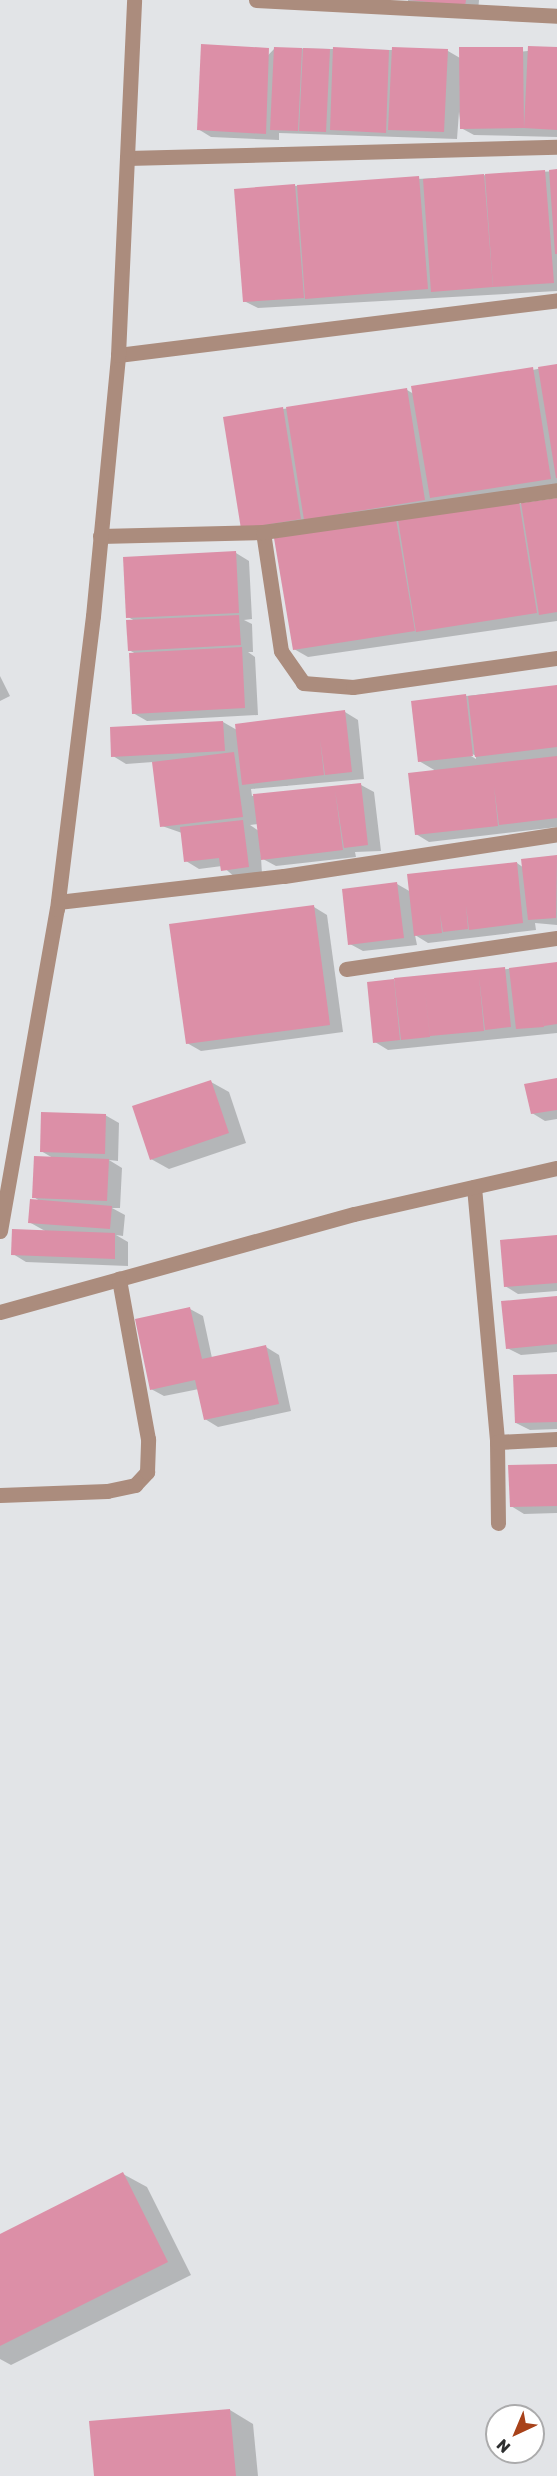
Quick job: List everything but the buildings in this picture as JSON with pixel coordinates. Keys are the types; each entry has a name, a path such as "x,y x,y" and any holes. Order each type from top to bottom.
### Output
{"street":[{"path":"0,1231 58,902 100,536 118,355 134,0"},
{"path":"256,0 557,16"},
{"path":"127,158 557,147"},
{"path":"118,355 557,300"},
{"path":"100,536 263,532 557,490"},
{"path":"263,532 281,651 303,683 353,687 557,658"},
{"path":"58,902 284,876 557,834"},
{"path":"346,969 557,938"},
{"path":"0,1312 474,1187 557,1168"},
{"path":"474,1187 496,1442 498,1523"},
{"path":"0,1495 107,1491 135,1485 147,1472 148,1439 119,1279"},
{"path":"496,1442 557,1439"}]}
